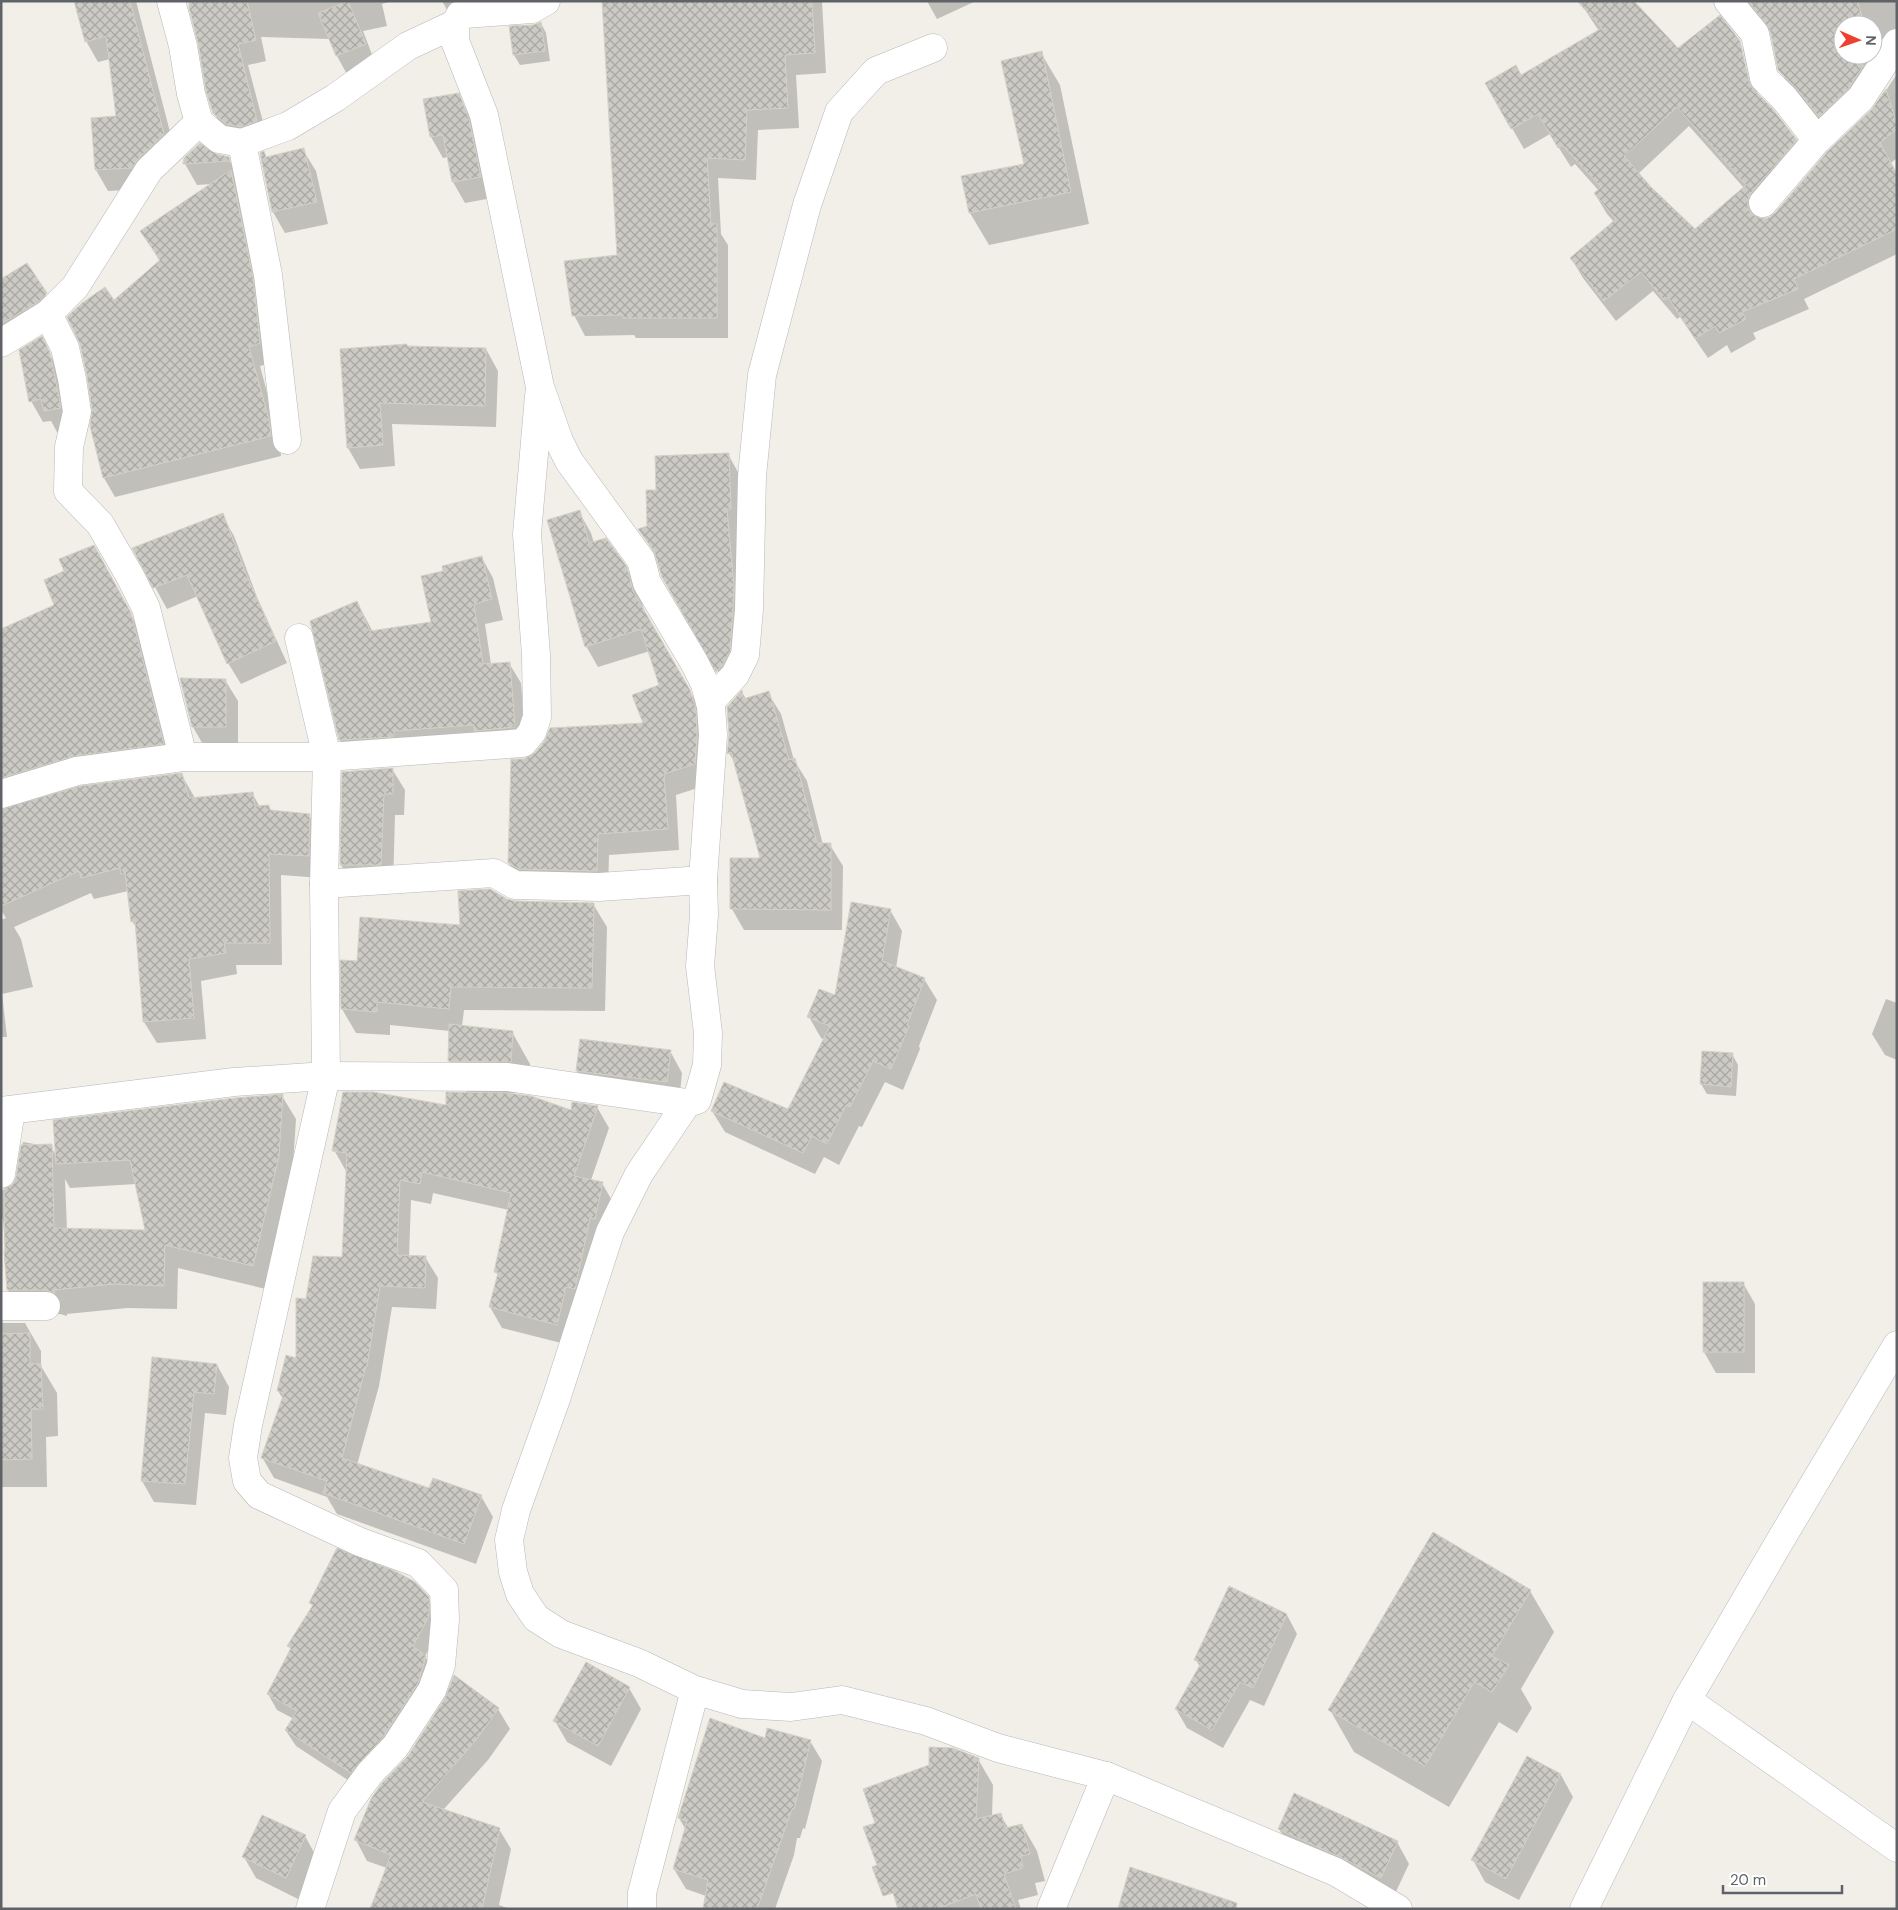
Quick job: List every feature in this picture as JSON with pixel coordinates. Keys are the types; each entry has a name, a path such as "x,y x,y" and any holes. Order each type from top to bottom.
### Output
{"street":[{"path":"171,1 183,46 191,94 199,122 219,139 242,143 288,126 335,98 408,46 455,24"},
{"path":"1,1174 6,1111 234,1082 326,1076 508,1077 687,1103 697,1100 706,1065 708,1032 700,966 704,915 703,880 714,735 710,702 705,684 694,662 647,582 641,560 569,461 559,441 540,387 484,115 455,41 455,24 460,15 532,9 546,1"},
{"path":"1728,1 1755,34 1764,78 1784,98 1817,140"},
{"path":"1763,202 1817,140 1861,98 1897,43"},
{"path":"710,702 735,675 745,655 749,609 752,476 762,375 806,204 839,112 876,71 933,48"},
{"path":"1,343 48,314 75,286 149,170 199,122"},
{"path":"242,143 268,275 287,440"},
{"path":"48,314 65,348 72,379 76,412 69,447 68,491 100,524 146,608 182,757"},
{"path":"1,794 77,771 182,757 327,757 523,743 532,732 537,717 536,655 527,534 540,387"},
{"path":"299,638 327,757 324,884 326,1076 248,1425 243,1458 247,1481 259,1496 360,1542 418,1563 444,1590 441,1665 432,1690 395,1747 370,1773 342,1810 310,1909"},
{"path":"324,884 494,873 515,886 599,887 703,880"},
{"path":"687,1103 639,1174 610,1232 560,1390 516,1510 509,1540 513,1572 520,1594 536,1618 561,1634 639,1663 695,1690 742,1704 791,1707 842,1700 926,1721 998,1748 1106,1776 1336,1872 1398,1909"},
{"path":"1,1306 46,1306"},
{"path":"1584,1909 1687,1700 1787,1528 1897,1345"},
{"path":"642,1909 642,1893 695,1690"},
{"path":"1687,1700 1897,1848"},
{"path":"1051,1909 1106,1776"}],"building":[{"path":"74,1 130,1 164,134 138,159 132,168 95,170 91,118 116,116 106,36 85,42"},
{"path":"189,1 247,1 256,40 238,44 257,121 241,127 226,124 213,113 206,91"},
{"path":"348,1 366,44 336,56 318,13"},
{"path":"602,1 812,1 815,53 785,55 788,108 747,110 745,160 707,158 711,224 717,224 717,318 623,318 623,315 572,316 564,261 617,255"},
{"path":"1577,1 1634,1 1678,48 1720,15 1740,41 1749,81 1753,89 1772,108 1797,140 1751,193 1748,200 1748,209 1752,214 1760,218 1768,218 1775,213 1828,151 1872,109 1886,89 1897,129 1880,143 1897,174 1897,229 1794,279 1798,289 1742,312 1746,319 1719,333 1715,326 1695,339 1668,297 1664,300 1641,272 1604,301 1570,258 1616,219 1594,193 1601,187 1562,145 1558,148 1538,114 1511,129 1485,83 1516,65 1521,75 1602,28","holes":["1677,107 1746,185 1695,229 1651,187 1624,156"]},
{"path":"1748,1 1857,1 1862,15 1833,15 1833,65 1864,65 1849,88 1819,117 1796,88 1778,70 1770,30"},
{"path":"541,22 545,51 513,55 509,26 533,25"},
{"path":"1042,51 1071,192 969,213 961,176 1024,164 1001,61"},
{"path":"459,93 469,119 481,177 452,182 443,135 430,137 423,99"},
{"path":"200,143 216,154 229,157 230,161 183,164 184,158"},
{"path":"304,148 317,202 272,212 260,153 264,151 266,157"},
{"path":"231,170 253,277 260,343 249,347 269,420 271,436 103,478 90,426 92,410 80,344 67,317 82,303 105,287 114,300 160,260 140,231"},
{"path":"27,263 47,293 38,302 1,324 1,279"},
{"path":"42,336 50,353 61,408 44,411 41,399 29,402 19,350"},
{"path":"407,344 407,346 486,348 485,406 380,403 383,445 347,448 340,349"},
{"path":"729,453 731,509 727,509 734,587 733,608 730,651 722,666 716,672 662,577 654,551 638,529 647,526 646,490 656,490 655,456"},
{"path":"580,510 589,543 606,538 627,567 633,591 690,690 696,709 695,764 664,774 668,829 598,834 597,871 519,869 508,863 511,759 524,759 535,753 544,742 550,728 643,723 632,695 659,685 641,629 585,647 547,520"},
{"path":"223,513 246,574 276,641 227,664 187,575 153,588 132,548"},
{"path":"94,545 131,613 164,744 75,756 1,778 1,629 54,605 44,580 64,571 59,559"},
{"path":"482,556 492,599 474,604 483,664 510,662 515,727 474,731 474,725 394,731 394,737 339,740 310,621 357,601 370,631 431,622 421,576 443,571 442,566"},
{"path":"180,678 226,679 226,727 192,727"},
{"path":"742,690 743,699 769,691 789,760 795,758 817,843 831,843 831,910 730,909 730,858 760,858 731,752 727,754 729,734 727,707"},
{"path":"393,768 393,794 384,794 381,865 340,865 342,772"},
{"path":"182,773 189,798 253,792 255,806 269,805 270,810 310,814 309,856 269,854 270,943 224,943 226,953 189,959 194,1018 143,1022 135,921 131,922 125,873 121,874 120,868 81,878 79,871 1,906 1,809 80,786"},
{"path":"490,889 507,899 515,901 594,903 592,988 451,987 449,1009 377,1002 377,1012 341,1009 340,960 357,961 360,917 460,925 458,891"},
{"path":"851,902 891,909 882,961 925,978 907,1025 909,1026 891,1069 873,1061 850,1107 846,1105 827,1144 812,1136 803,1153 711,1111 724,1082 788,1109 830,1026 807,1017 819,989 835,995"},
{"path":"449,1024 513,1031 511,1062 448,1061"},
{"path":"580,1039 671,1050 667,1082 576,1071"},
{"path":"1702,1051 1733,1053 1731,1087 1700,1084"},
{"path":"343,1092 373,1092 446,1105 446,1092 507,1093 531,1096 571,1110 572,1102 598,1106 574,1176 603,1182 595,1219 590,1218 575,1289 566,1287 557,1325 489,1307 498,1273 494,1272 511,1193 422,1172 420,1184 400,1180 397,1255 426,1256 425,1288 380,1286 367,1366 342,1458 429,1488 433,1478 482,1495 464,1544 323,1493 327,1481 261,1458 284,1393 277,1391 286,1355 296,1358 296,1298 306,1299 313,1256 342,1257 347,1153 332,1151"},
{"path":"283,1094 279,1156 253,1266 165,1245 164,1286 113,1284 54,1290 55,1293 46,1290 7,1290 4,1251 4,1189 13,1184 16,1177 21,1145 52,1144 54,1228 145,1230 130,1160 56,1164 53,1120"},
{"path":"1703,1282 1744,1282 1744,1352 1703,1352"},
{"path":"30,1333 30,1364 41,1364 43,1409 31,1409 32,1459 1,1460 1,1334"},
{"path":"152,1357 217,1364 214,1394 194,1392 185,1484 141,1481"},
{"path":"1433,1532 1531,1590 1492,1656 1509,1665 1492,1692 1474,1682 1425,1766 1328,1710"},
{"path":"337,1548 395,1571 415,1582 429,1597 429,1616 413,1646 426,1656 418,1683 383,1737 351,1773 285,1730 297,1711 267,1694 291,1648 287,1646 313,1605 309,1603"},
{"path":"1229,1586 1287,1614 1253,1688 1240,1682 1212,1730 1175,1709 1201,1663 1194,1660"},
{"path":"586,1662 630,1687 598,1746 553,1721"},
{"path":"454,1675 499,1708 476,1740 422,1802 500,1828 482,1909 370,1909 391,1855 354,1840 371,1799 382,1783 408,1756 445,1698"},
{"path":"710,1718 765,1738 767,1728 811,1740 794,1809 792,1809 757,1909 703,1909 708,1880 673,1869 687,1821 678,1818"},
{"path":"929,1747 953,1748 979,1758 976,1819 1001,1813 1005,1828 1022,1824 1030,1854 1021,1856 1023,1868 1004,1874 1016,1909 981,1909 976,1894 936,1909 898,1909 893,1893 883,1896 872,1867 877,1865 863,1827 875,1823 863,1789 929,1765"},
{"path":"1527,1756 1561,1774 1506,1879 1471,1860"},
{"path":"1294,1793 1398,1841 1381,1878 1278,1829"},
{"path":"262,1815 306,1835 286,1878 242,1857"},
{"path":"1130,1867 1237,1903 1236,1909 1118,1909"}]}
